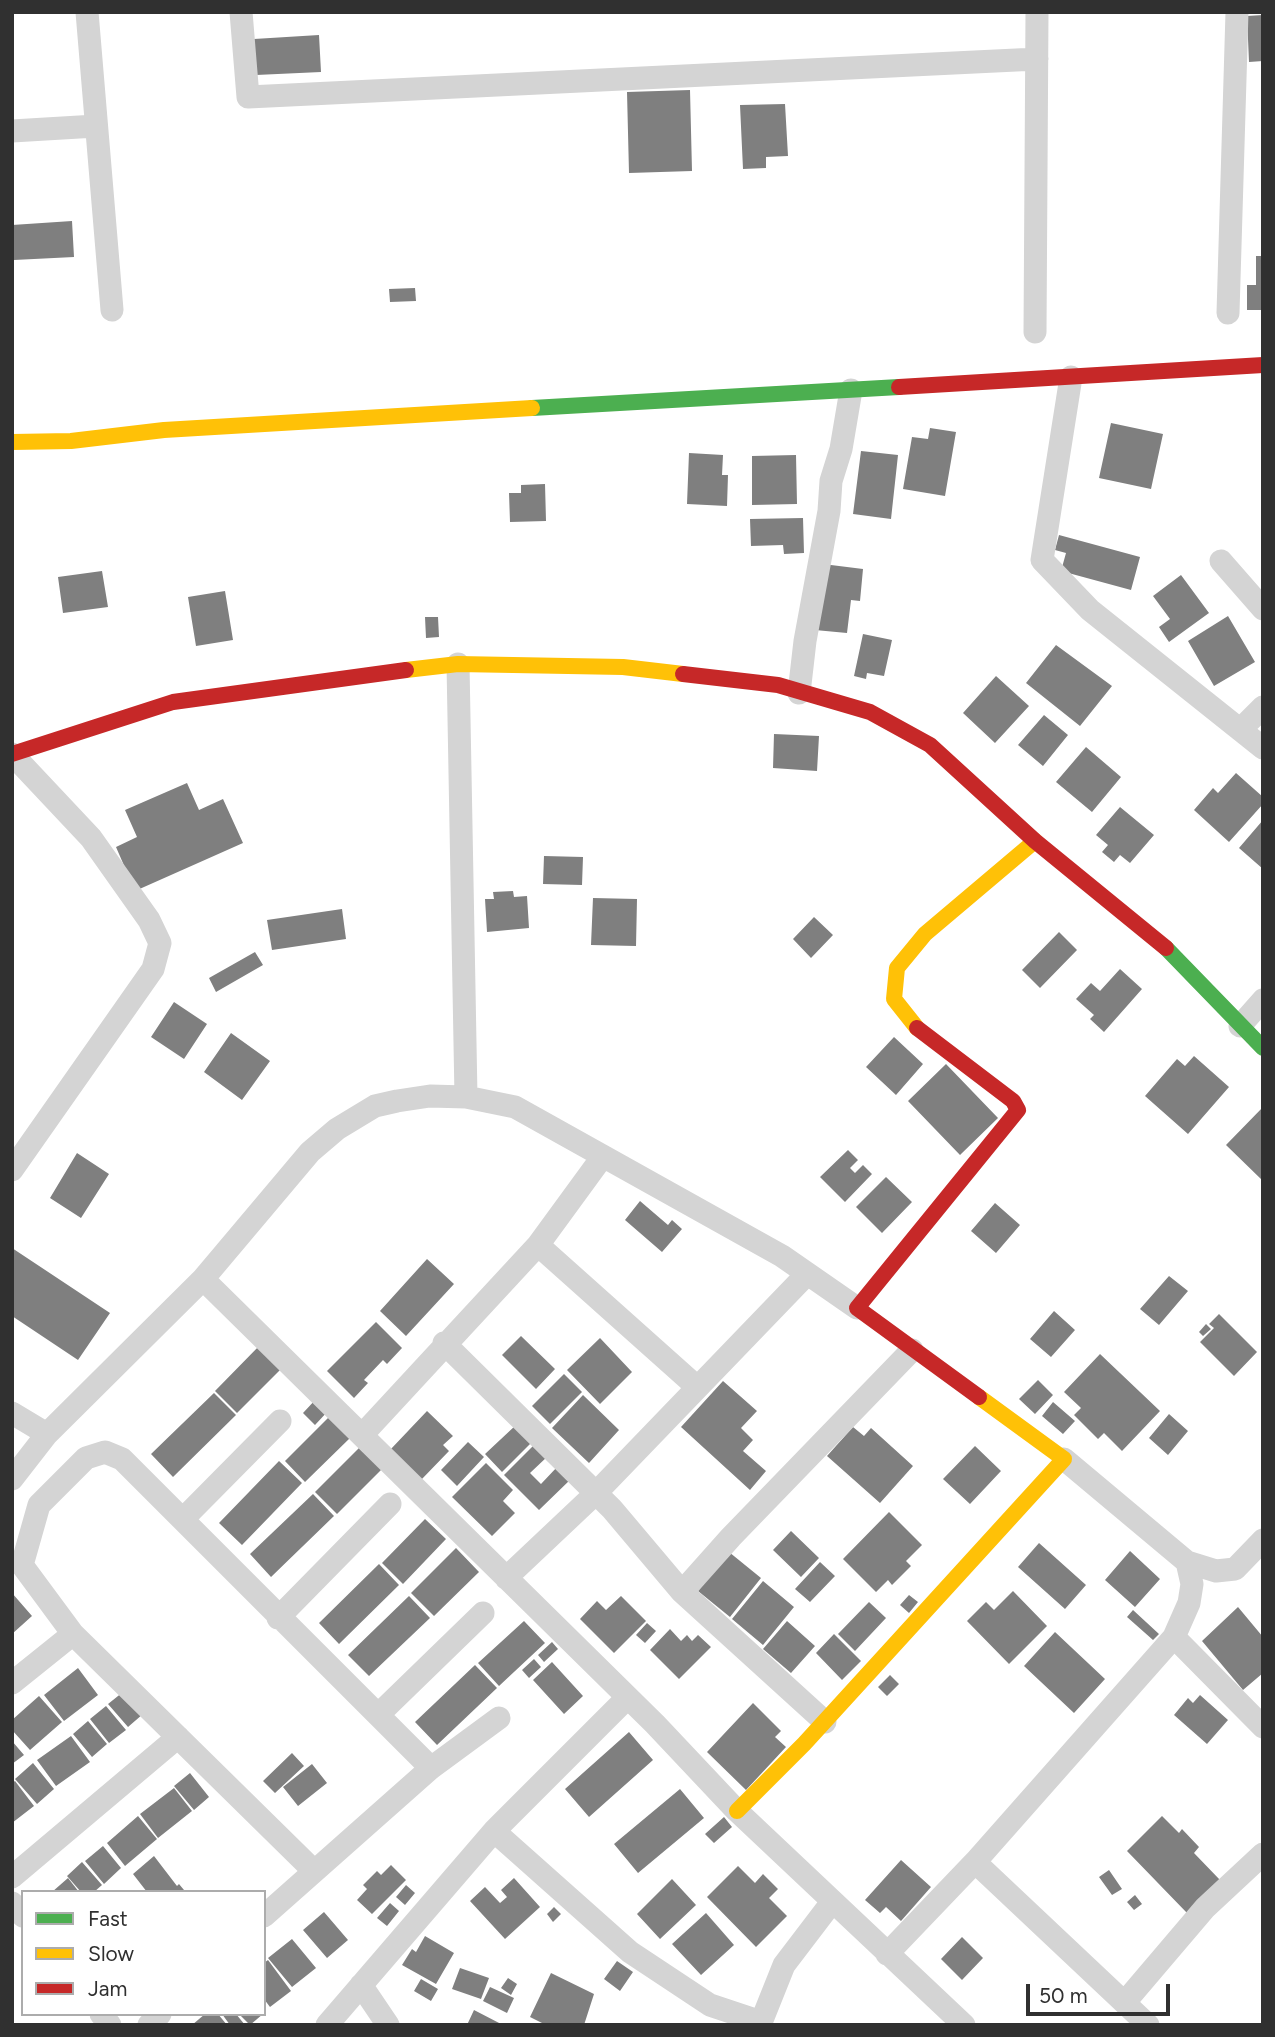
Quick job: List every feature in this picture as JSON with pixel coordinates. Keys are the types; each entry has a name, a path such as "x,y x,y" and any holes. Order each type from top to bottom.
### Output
{"street":[{"path":"87,12 112,310"},
{"path":"241,12 248,97 1037,59"},
{"path":"1035,332 1037,12"},
{"path":"1228,313 1237,12"},
{"path":"12,131 96,126"},
{"path":"12,442 71,441 164,430 1263,365"},
{"path":"1070,377 1042,560 1090,610 1242,728 1263,748"},
{"path":"800,693 831,481 841,449 851,390"},
{"path":"1221,561 1263,609"},
{"path":"458,664 466,1097"},
{"path":"12,1170 153,969 160,943 149,920 91,838 12,754 173,702 306,682 458,664 623,667 778,685 870,712 930,745 1035,841 1177,957 1263,1048"},
{"path":"1242,728 1263,707"},
{"path":"857,1308 1017,1110 1013,1101 912,1024 894,999 897,968 925,934 1035,841"},
{"path":"1240,1026 1263,1000"},
{"path":"12,1479 47,1434 203,1279 310,1152 337,1129 375,1106 430,1096 466,1097 515,1107 782,1256 1064,1459 1187,1562 1216,1571 1235,1569 1263,1540"},
{"path":"363,1434 444,1343 538,1245 603,1156"},
{"path":"538,1245 697,1387"},
{"path":"506,1578 595,1494 807,1273"},
{"path":"203,1279 363,1434 737,1811 964,2025"},
{"path":"444,1343 595,1494 682,1592 825,1722"},
{"path":"682,1592 731,1537 912,1350"},
{"path":"12,1413 47,1434"},
{"path":"184,1518 280,1421"},
{"path":"313,1870 73,1634 22,1564 39,1505 86,1458 105,1452 122,1459 184,1518 278,1618 379,1714 431,1768"},
{"path":"737,1811 825,1722 1064,1459"},
{"path":"278,1618 390,1504"},
{"path":"887,1954 975,1862 1174,1637 1189,1603 1192,1584 1187,1562"},
{"path":"379,1714 483,1613"},
{"path":"12,1683 73,1634"},
{"path":"1174,1637 1263,1727"},
{"path":"327,2025 494,1831 626,1699"},
{"path":"266,1914 431,1768 499,1718"},
{"path":"12,1877 178,1737"},
{"path":"494,1831 630,1952 710,2005 760,2024 784,1965 832,1902"},
{"path":"1125,2002 1205,1908 1263,1854"},
{"path":"975,1862 1148,2025"},
{"path":"361,1985 388,2025"}],"building":[{"path":"1263,15 1263,61 1249,62 1247,16"},
{"path":"319,35 321,72 256,75 254,39"},
{"path":"690,90 692,171 629,173 627,92"},
{"path":"785,104 788,156 766,157 766,168 743,169 740,105"},
{"path":"72,221 74,257 14,260 12,225"},
{"path":"1256,256 1263,256 1263,310 1247,310 1247,285 1256,285"},
{"path":"415,288 416,301 390,302 389,289"},
{"path":"1111,423 1163,434 1151,489 1099,478"},
{"path":"930,428 956,432 945,496 903,489 912,437 928,439"},
{"path":"861,451 898,455 891,519 853,514"},
{"path":"689,453 723,455 722,475 728,475 727,506 687,504"},
{"path":"796,455 797,504 752,505 752,456"},
{"path":"545,484 546,521 510,522 509,493 521,493 521,485"},
{"path":"803,518 804,553 784,554 783,545 751,546 750,519"},
{"path":"1059,535 1140,557 1131,590 1061,571 1066,553 1055,550"},
{"path":"823,564 863,569 860,601 851,600 847,633 815,630"},
{"path":"102,571 108,607 63,613 58,577"},
{"path":"1181,575 1209,613 1169,642 1159,627 1170,619 1153,596"},
{"path":"225,591 233,640 196,646 188,597"},
{"path":"1228,616 1255,662 1214,686 1188,641"},
{"path":"425,617 438,617 439,637 426,638"},
{"path":"863,634 892,640 884,676 867,673 866,679 854,676"},
{"path":"1056,645 1112,686 1080,726 1026,683"},
{"path":"996,676 1029,706 995,743 963,713"},
{"path":"1044,715 1068,735 1043,766 1018,745"},
{"path":"774,734 819,736 817,771 773,768"},
{"path":"1086,747 1121,777 1092,812 1056,782"},
{"path":"1236,773 1263,797 1263,804 1229,842 1194,810 1213,788 1218,793"},
{"path":"187,783 199,810 223,799 243,843 135,891 116,847 137,837 125,810"},
{"path":"1120,807 1154,835 1130,863 1120,855 1114,862 1102,852 1108,845 1096,835"},
{"path":"1263,820 1263,869 1239,848"},
{"path":"544,856 583,857 582,885 543,884"},
{"path":"513,891 514,897 527,896 529,928 487,932 485,899 494,899 493,892"},
{"path":"593,898 637,899 636,946 591,945"},
{"path":"342,909 346,939 272,950 267,920"},
{"path":"814,917 833,935 811,958 793,939"},
{"path":"1059,932 1077,950 1040,988 1022,970"},
{"path":"255,952 263,965 216,992 209,978"},
{"path":"1120,969 1142,989 1104,1032 1090,1019 1094,1015 1076,999 1091,983 1100,991"},
{"path":"174,1002 207,1024 184,1059 151,1037"},
{"path":"231,1033 270,1061 242,1100 204,1072"},
{"path":"894,1037 923,1064 896,1095 866,1067"},
{"path":"1194,1056 1229,1087 1188,1134 1145,1096 1177,1059 1185,1066"},
{"path":"946,1064 998,1118 960,1155 908,1101"},
{"path":"1263,1107 1263,1181 1226,1145"},
{"path":"848,1150 858,1160 850,1168 855,1173 863,1165 872,1174 845,1202 820,1177"},
{"path":"77,1153 109,1174 81,1218 50,1198"},
{"path":"886,1177 912,1202 882,1233 856,1207"},
{"path":"640,1201 668,1225 672,1220 682,1229 662,1252 625,1220"},
{"path":"995,1203 1020,1225 996,1253 971,1231"},
{"path":"12,1248 110,1313 78,1360 12,1316"},
{"path":"427,1259 454,1284 406,1336 380,1311"},
{"path":"1169,1276 1188,1291 1159,1325 1140,1309"},
{"path":"1054,1311 1075,1330 1051,1357 1030,1339"},
{"path":"1219,1314 1257,1352 1234,1376 1200,1342 1214,1328 1209,1324"},
{"path":"376,1322 402,1348 387,1364 383,1360 364,1380 368,1383 354,1398 327,1371"},
{"path":"1206,1324 1211,1329 1203,1336 1199,1332"},
{"path":"521,1336 555,1369 536,1389 502,1355"},
{"path":"600,1338 632,1372 600,1404 567,1370"},
{"path":"260,1345 283,1367 237,1413 215,1391"},
{"path":"1100,1354 1160,1411 1122,1451 1104,1433 1098,1439 1074,1415 1081,1408 1064,1392"},
{"path":"564,1374 582,1392 550,1424 532,1406"},
{"path":"1038,1380 1053,1395 1035,1414 1019,1399"},
{"path":"723,1381 757,1411 741,1428 753,1440 743,1451 766,1471 750,1490 681,1427"},
{"path":"214,1393 236,1415 173,1477 151,1454"},
{"path":"583,1395 619,1430 589,1463 552,1428"},
{"path":"317,1398 329,1410 315,1425 303,1413"},
{"path":"1053,1402 1075,1421 1063,1434 1042,1416"},
{"path":"427,1411 453,1436 443,1445 449,1451 421,1480 390,1450"},
{"path":"1169,1414 1188,1431 1168,1455 1149,1438"},
{"path":"329,1417 350,1438 305,1482 285,1461"},
{"path":"516,1425 532,1442 502,1472 485,1454"},
{"path":"853,1427 864,1436 871,1428 913,1466 880,1503 827,1456"},
{"path":"468,1442 484,1457 457,1486 441,1470"},
{"path":"536,1443 548,1456 530,1473 541,1484 558,1466 571,1479 539,1510 504,1475"},
{"path":"975,1446 1001,1471 970,1504 943,1479"},
{"path":"360,1447 382,1469 337,1514 315,1492"},
{"path":"279,1461 302,1483 242,1545 219,1523"},
{"path":"486,1463 513,1490 503,1501 515,1513 492,1536 452,1497"},
{"path":"313,1494 334,1516 271,1577 250,1554"},
{"path":"889,1512 922,1545 906,1561 911,1566 892,1585 888,1580 876,1592 843,1559"},
{"path":"425,1519 446,1539 403,1584 382,1563"},
{"path":"791,1531 819,1558 801,1577 773,1550"},
{"path":"1039,1543 1086,1585 1065,1609 1018,1567"},
{"path":"456,1548 479,1572 434,1616 411,1593"},
{"path":"1130,1551 1160,1579 1135,1607 1105,1580"},
{"path":"729,1552 761,1578 730,1617 698,1591"},
{"path":"820,1562 835,1576 810,1602 795,1589"},
{"path":"379,1564 399,1585 339,1644 319,1623"},
{"path":"763,1581 794,1607 763,1645 732,1619"},
{"path":"1013,1591 1047,1626 1009,1664 967,1621 986,1602 994,1610"},
{"path":"12,1593 32,1616 12,1634"},
{"path":"909,1595 918,1602 909,1613 900,1605"},
{"path":"409,1596 430,1618 369,1676 348,1655"},
{"path":"621,1596 646,1621 614,1653 580,1619 597,1601 606,1610"},
{"path":"869,1602 886,1618 855,1651 838,1634"},
{"path":"1238,1607 1263,1637 1263,1673 1243,1690 1202,1641"},
{"path":"1133,1610 1159,1634 1153,1640 1127,1617"},
{"path":"524,1621 545,1643 499,1686 478,1663"},
{"path":"787,1621 815,1646 791,1673 763,1649"},
{"path":"647,1623 656,1631 645,1643 636,1635"},
{"path":"670,1629 681,1641 687,1635 692,1641 698,1635 711,1647 679,1679 650,1650"},
{"path":"1055,1632 1105,1679 1074,1713 1024,1666"},
{"path":"834,1634 861,1661 842,1680 816,1653"},
{"path":"552,1642 558,1649 544,1662 538,1655"},
{"path":"534,1659 541,1667 529,1678 522,1670"},
{"path":"552,1662 583,1696 564,1714 533,1680"},
{"path":"475,1665 497,1688 437,1745 415,1722"},
{"path":"78,1668 98,1695 64,1721 44,1695"},
{"path":"890,1675 899,1684 887,1696 878,1687"},
{"path":"123,1692 143,1714 128,1727 108,1704"},
{"path":"1200,1695 1228,1720 1207,1744 1174,1715 1188,1698 1193,1703"},
{"path":"39,1696 62,1722 30,1750 12,1730 12,1720"},
{"path":"753,1703 781,1731 775,1737 786,1747 746,1790 707,1752"},
{"path":"106,1706 126,1730 109,1743 90,1719"},
{"path":"88,1721 107,1744 92,1757 73,1734"},
{"path":"629,1732 653,1760 589,1817 565,1789"},
{"path":"71,1736 90,1762 56,1786 37,1760"},
{"path":"12,1741 24,1755 12,1764"},
{"path":"292,1753 304,1766 275,1793 263,1781"},
{"path":"33,1763 54,1789 37,1804 15,1779"},
{"path":"312,1764 327,1783 298,1806 283,1787"},
{"path":"190,1773 209,1797 194,1810 174,1786"},
{"path":"15,1781 34,1806 12,1823 12,1783"},
{"path":"174,1788 192,1811 158,1838 140,1814"},
{"path":"680,1789 704,1818 638,1873 614,1844"},
{"path":"138,1816 157,1839 125,1866 107,1843"},
{"path":"1162,1816 1179,1833 1182,1829 1199,1847 1194,1853 1220,1880 1187,1913 1127,1851"},
{"path":"724,1817 732,1827 714,1843 705,1834"},
{"path":"103,1846 121,1868 104,1884 85,1861"},
{"path":"154,1856 177,1886 179,1884 184,1890 145,1890 133,1874"},
{"path":"901,1860 931,1887 901,1921 886,1907 880,1913 865,1900"},
{"path":"82,1862 102,1885 96,1890 79,1890 67,1876"},
{"path":"391,1865 406,1880 372,1914 357,1900 367,1889 363,1885 377,1871 381,1875"},
{"path":"738,1866 755,1883 763,1874 778,1889 769,1898 787,1916 756,1947 707,1897"},
{"path":"1109,1870 1122,1889 1112,1895 1099,1877"},
{"path":"68,1878 77,1890 54,1890"},
{"path":"514,1878 540,1907 505,1939 470,1901 485,1887 500,1903 507,1897 501,1890"},
{"path":"672,1879 696,1905 660,1939 637,1914"},
{"path":"406,1885 415,1893 405,1905 396,1897"},
{"path":"1135,1895 1142,1904 1134,1910 1127,1902"},
{"path":"390,1903 399,1911 387,1926 377,1918"},
{"path":"554,1907 561,1914 553,1922 547,1914"},
{"path":"324,1912 348,1940 327,1958 303,1930"},
{"path":"706,1913 734,1945 701,1975 672,1944"},
{"path":"425,1936 454,1953 436,1984 402,1965 412,1949 416,1952"},
{"path":"962,1937 983,1958 962,1980 941,1959"},
{"path":"292,1939 316,1968 292,1987 268,1958"},
{"path":"268,1960 291,1991 270,2007 266,2002"},
{"path":"617,1961 633,1972 620,1991 604,1979"},
{"path":"460,1968 489,1978 481,1999 452,1989"},
{"path":"551,1973 594,1994 584,2025 546,2025 530,2017"},
{"path":"508,1978 517,1984 511,1995 501,1988"},
{"path":"421,1979 438,1989 431,2001 414,1991"},
{"path":"490,1987 514,1998 507,2013 483,2001"},
{"path":"474,2010 503,2025 467,2025"},
{"path":"203,2016 220,2016 227,2025 192,2025"},
{"path":"223,2016 238,2016 245,2025 230,2025"},
{"path":"241,2016 261,2016 250,2025"}],"traffic: fast":[{"path":"532,408 899,387"},
{"path":"1166,948 1263,1048"}],"traffic: slow":[{"path":"12,442 71,441 164,430 532,408"},
{"path":"406,670 458,664 623,667 683,674"},
{"path":"917,1028 894,999 897,968 925,934 1035,841"},
{"path":"737,1811 804,1744 1064,1459 979,1397"}],"traffic: jam":[{"path":"899,387 1263,365"},
{"path":"12,754 173,702 406,670"},
{"path":"683,674 778,685 870,712 930,745 1035,841 1166,948"},
{"path":"917,1028 1013,1101 1018,1110 857,1308 979,1397"}]}
